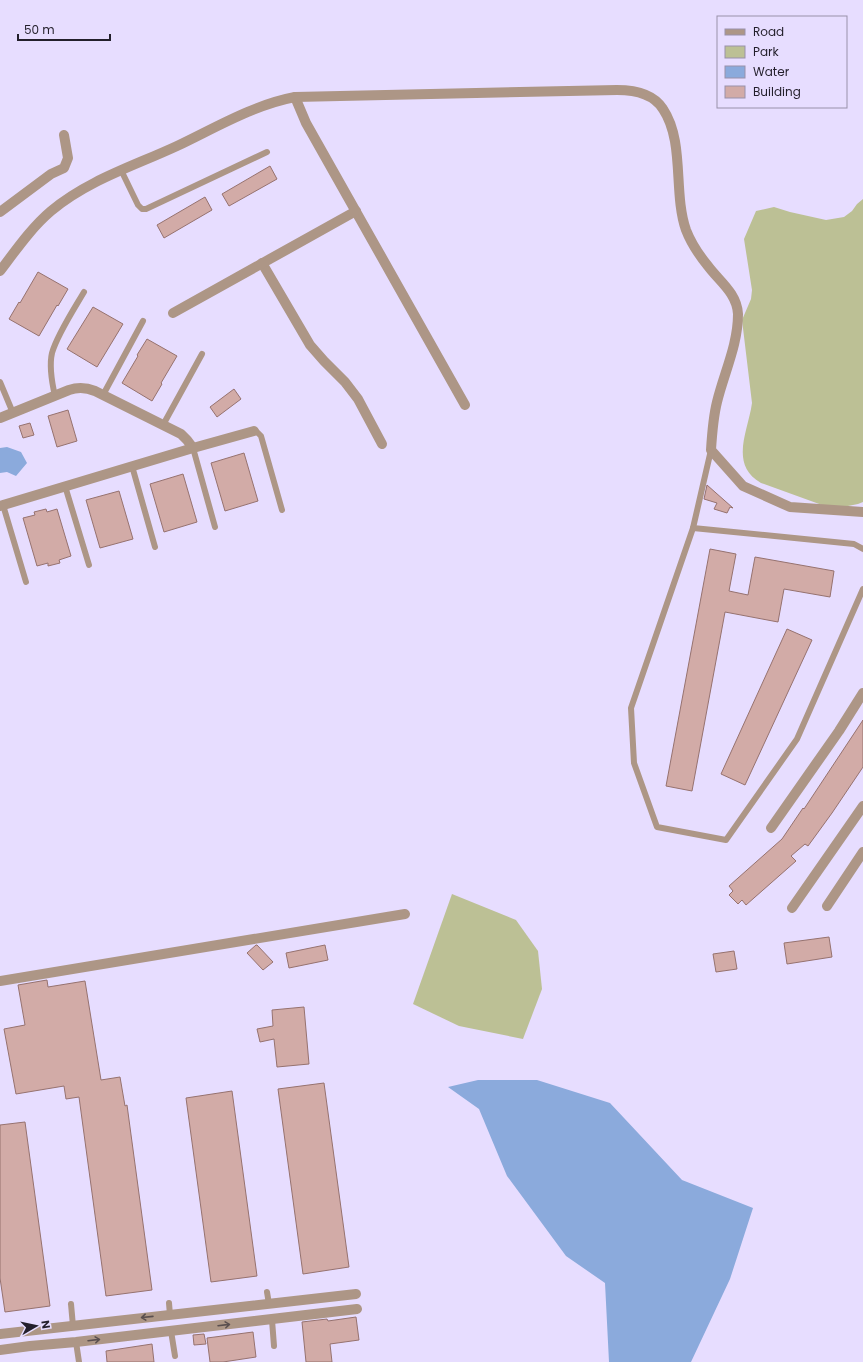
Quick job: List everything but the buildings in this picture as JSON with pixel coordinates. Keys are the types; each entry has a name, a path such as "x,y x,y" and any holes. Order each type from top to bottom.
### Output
{"street":[{"path":"0,271 37,224 68,198 97,180 176,146 260,106 278,100 295,97 631,90 653,99 662,106 666,114 676,149 680,196 686,230 691,242 700,256 709,268 723,282 734,298 738,312 736,337 717,402 712,429 712,450 743,486 790,508 863,512"},
{"path":"295,97 306,123 465,405"},
{"path":"0,212 51,174 64,168 68,158 64,135"},
{"path":"173,313 356,211"},
{"path":"262,263 310,345 345,382 358,399 382,444"},
{"path":"0,418 78,388 91,389 181,434 193,448"},
{"path":"2,506 132,466 254,431"},
{"path":"771,828 839,731 863,693"},
{"path":"792,908 863,806"},
{"path":"828,906 863,852"},
{"path":"0,981 405,914"},
{"path":"0,1334 356,1294"},
{"path":"269,1304 272,1320"},
{"path":"0,1350 272,1320 357,1309"},
{"path":"170,1315 171,1331"},
{"path":"73,1326 76,1342"}],"lane":[{"path":"121,170 138,205 140,208 146,209 267,152"},
{"path":"55,396 52,381 52,354 55,343 84,292"},
{"path":"103,395 143,321"},
{"path":"164,426 202,354"},
{"path":"0,382 13,413"},
{"path":"254,431 261,436 282,510"},
{"path":"193,448 215,527"},
{"path":"712,450 693,528 631,708 634,762 657,827 726,840 797,739 863,589"},
{"path":"132,466 155,547"},
{"path":"65,486 89,565"},
{"path":"2,506 26,582"},
{"path":"693,528 854,544 863,549"},
{"path":"267,1292 269,1304"},
{"path":"169,1303 170,1315"},
{"path":"71,1304 73,1326"},
{"path":"272,1320 274,1346"},
{"path":"171,1331 175,1356"},
{"path":"76,1342 79,1362"}],"green space":[{"path":"863,199 863,502 833,509 761,483 751,475 746,467 743,457 743,447 752,403 742,320 751,299 752,290 744,239 756,211 774,207 826,220 844,217"},
{"path":"452,894 516,920 538,951 542,989 523,1039 459,1026 413,1004"}],"water":[{"path":"7,447 21,452 27,463 16,476 7,472 0,473 0,448"},
{"path":"478,1080 537,1080 610,1103 682,1180 753,1208 730,1279 691,1362 609,1362 605,1283 566,1256 507,1176 479,1109 448,1087"}]}
